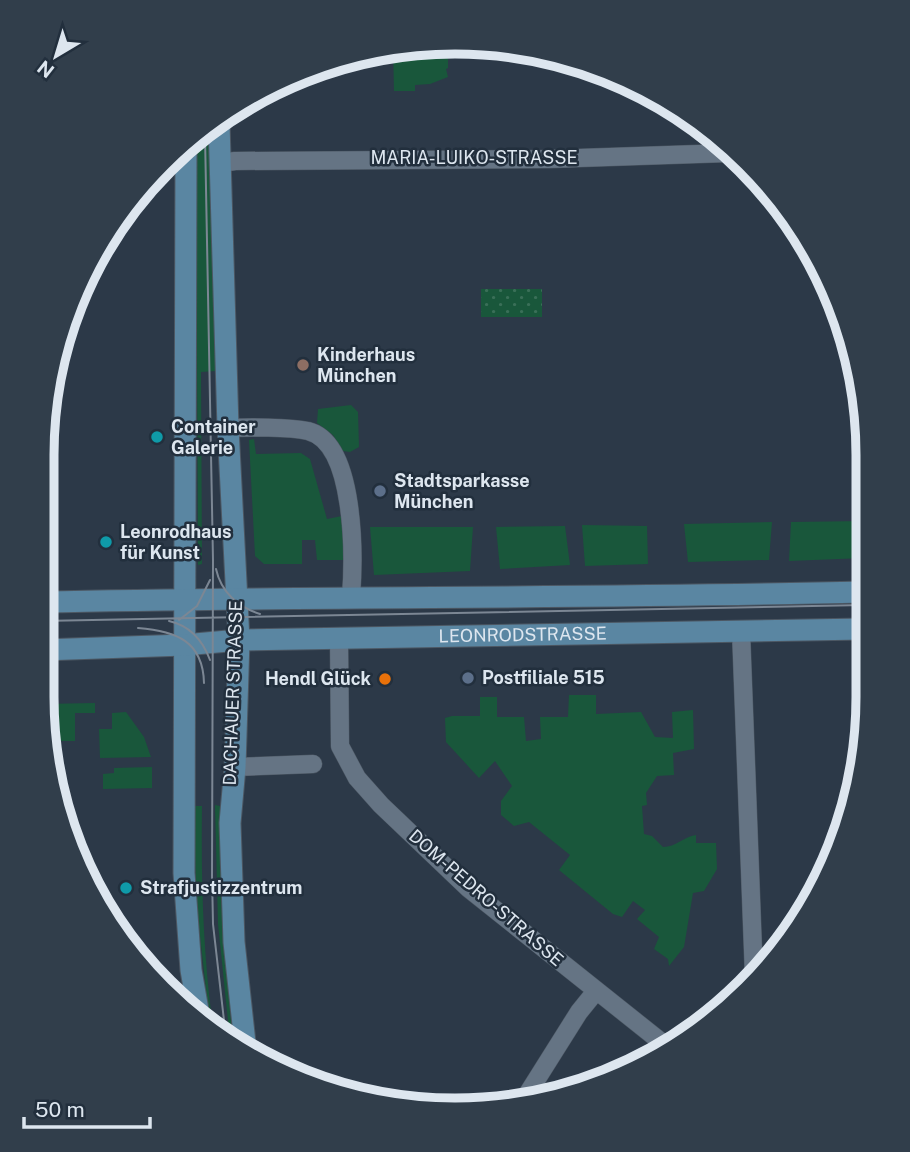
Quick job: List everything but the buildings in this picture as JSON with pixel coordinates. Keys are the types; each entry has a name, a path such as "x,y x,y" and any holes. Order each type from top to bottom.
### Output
{"main road":[{"name":"DACHAUER STRASSE","path":"219,131 228,428 239,640 235,767 230,823 234,942 244,1038"},
{"path":"186,159 184,873 191,970 197,1003"},
{"name":"LEONRODSTRASSE","path":"54,602 856,592"},
{"name":"LEONRODSTRASSE","path":"54,650 184,645 239,640 856,629"}],"street":[{"name":"MARIA-LUIKO-STRASSE","path":"220,163 346,159 548,159 718,153"},
{"path":"228,428 309,431 326,440 339,463 352,524 354,549 351,597"},
{"path":"741,631 753,964"},
{"path":"235,767 316,762 340,747 339,639"},
{"name":"DOM-PEDRO-STRASSE","path":"340,747 357,778 381,806 439,862 660,1041"},
{"path":"530,1091 579,1012 596,991"}],"green space":[{"path":"448,54 448,77 430,84 415,85 415,91 394,91 393,59"},
{"path":"210,138 216,371 201,372 202,564 198,565 196,150"},
{"path":"481,289 542,289 542,317 481,317"},
{"path":"351,405 358,412 359,447 350,452 343,451 333,435 317,423 318,409"},
{"path":"254,439 256,454 301,453 310,459 327,519 342,516 346,560 317,560 315,540 302,540 302,564 264,564 255,556 249,440"},
{"path":"856,521 856,558 789,561 791,522"},
{"path":"772,522 769,560 688,562 684,524"},
{"path":"582,525 647,526 648,564 585,566"},
{"path":"565,526 570,565 500,569 496,527"},
{"path":"370,527 473,527 470,571 374,575"},
{"path":"569,695 596,695 596,714 641,712 655,737 673,738 672,712 693,710 694,749 673,753 674,775 657,776 646,793 647,805 642,806 644,834 652,836 663,847 696,835 696,843 716,843 717,869 704,891 693,893 684,947 669,966 668,959 654,949 659,937 637,919 645,910 633,901 622,917 613,914 559,870 570,855 529,822 514,826 501,815 501,801 512,786 495,761 479,778 446,742 445,718 480,716 480,697 497,697 497,717 524,717 526,741 541,739 540,717 568,717"},
{"path":"95,703 95,713 75,713 75,741 57,741 54,704"},
{"path":"126,712 144,737 151,757 100,758 99,729 112,729 112,713"},
{"path":"152,767 152,788 103,789 103,774 114,773 114,768"},
{"path":"215,805 220,806 222,923 232,1030 229,1028 218,924"},
{"path":"194,806 202,806 203,917 212,1016 209,1013 196,900"}],"tram line":[{"path":"205,142 213,560 213,924 224,1025"},
{"path":"216,569 226,592 245,607 260,614"},
{"path":"179,620 197,606 210,580"},
{"path":"54,621 856,605"},
{"path":"169,621 195,635 210,660"},
{"path":"138,628 164,632 185,641 199,657 204,683"}],"place":[{"name":"Kinderhaus München","path":"303,365"},
{"name":"Container Galerie","path":"157,437"},
{"name":"Stadtsparkasse München","path":"380,491"},
{"name":"Leonrodhaus für Kunst","path":"106,542"},
{"name":"Postfiliale 515","path":"468,678"},
{"name":"Hendl Glück","path":"385,679"},
{"name":"Strafjustizzentrum","path":"126,888"}]}
